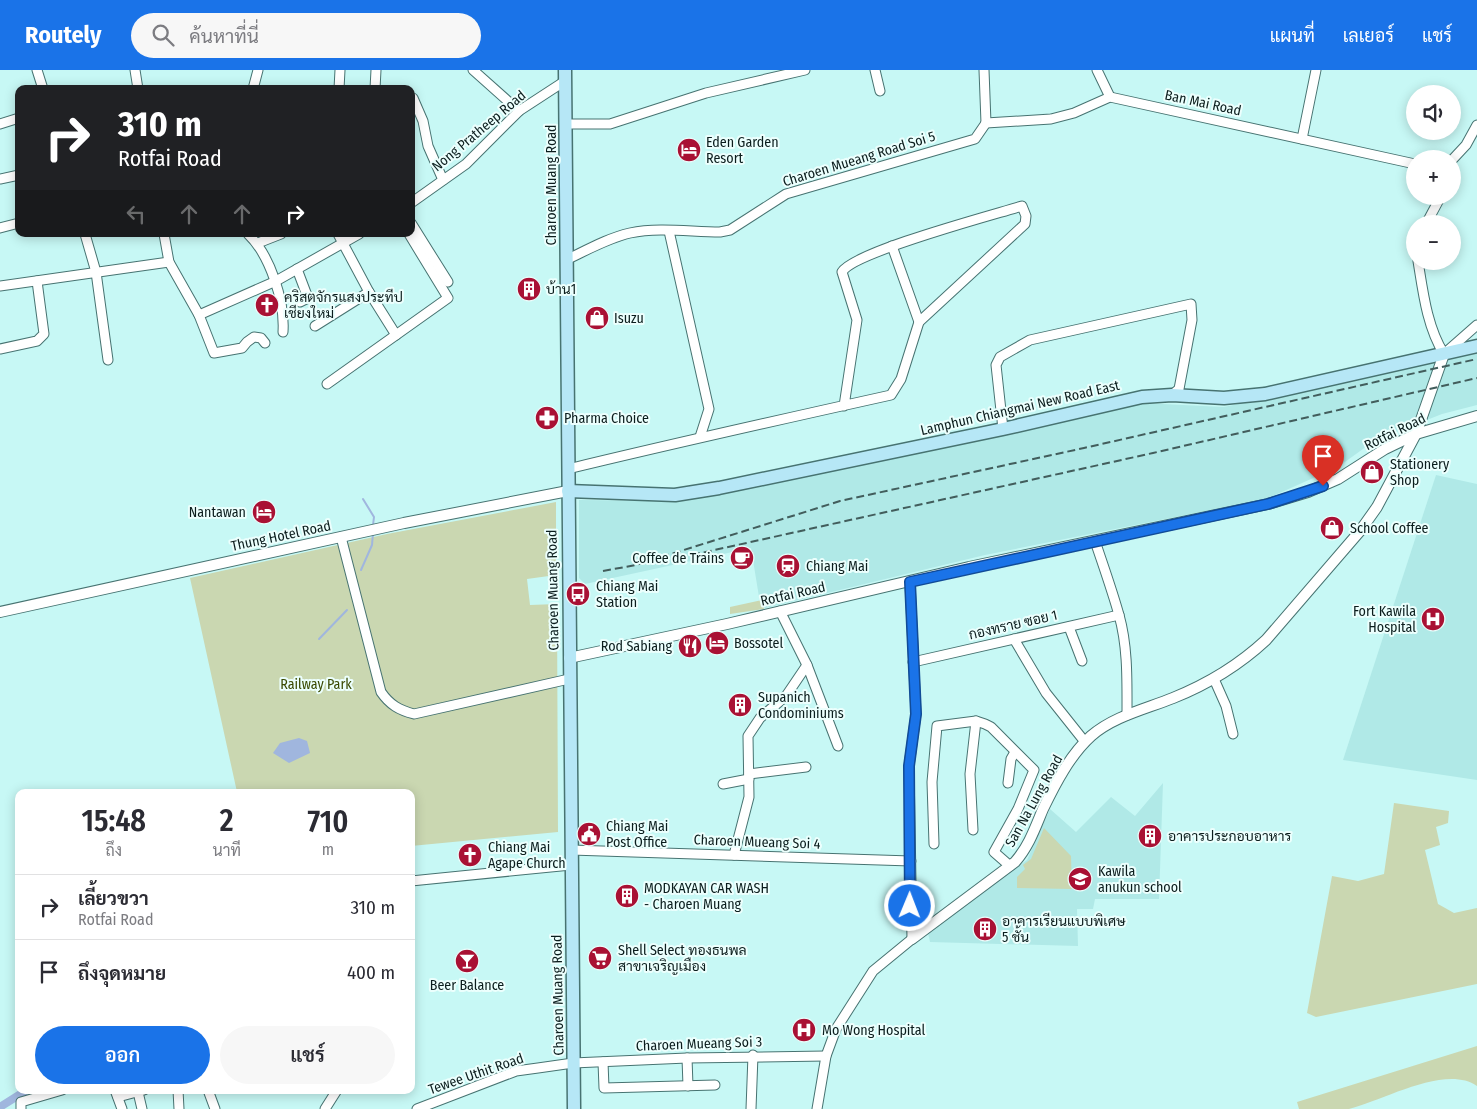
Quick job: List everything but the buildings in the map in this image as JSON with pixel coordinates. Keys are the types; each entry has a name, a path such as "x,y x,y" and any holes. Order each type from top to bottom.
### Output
{"main road":[{"name":"Charoen Muang Road","path":"565,76 574,1109"},
{"name":"Lamphun Chiangmai New Road East","path":"568,491 675,495 719,488 1003,429 1127,399 1172,395 1224,398 1265,394 1477,346"},
{"path":"568,471 584,492 568,508"}],"street":[{"path":"38,70 42,85"},
{"path":"135,70 137,85"},
{"path":"254,85 258,70"},
{"path":"339,85 340,70"},
{"path":"375,85 376,70"},
{"path":"473,70 519,111"},
{"path":"565,124 610,124 706,94 805,70"},
{"path":"875,70 880,91"},
{"path":"984,70 986,123 1003,124 1052,119 1074,113 1110,97 1097,70"},
{"path":"1302,139 1314,71"},
{"name":"Nong Pratheep Road","path":"415,200 466,164 519,111 565,76"},
{"name":"Ban Mai Road","path":"1110,97 1406,162"},
{"path":"415,103 423,121 428,146 443,180"},
{"path":"0,124 15,119"},
{"name":"Charoen Mueang Road Soi 5","path":"566,260 624,234 642,231 720,232 730,230 786,194 975,139 986,123"},
{"path":"1461,150 1477,125"},
{"path":"0,179 15,176"},
{"path":"568,471 700,437 844,406 891,395 901,380 919,322 1025,224 1026,216 1022,206 892,246 845,266 842,272 857,320 844,406"},
{"path":"0,228 15,224"},
{"path":"415,229 448,282"},
{"path":"669,231 709,409 700,437"},
{"path":"86,237 96,272 108,360"},
{"path":"165,237 169,262 199,315 215,354 242,348 254,337 261,338 265,343"},
{"path":"251,237 258,243 276,281 283,332"},
{"path":"258,243 273,237"},
{"path":"327,384 448,298 410,237"},
{"path":"199,315 276,281 297,269 340,238 369,292 396,335"},
{"path":"892,246 919,322"},
{"path":"0,286 169,262"},
{"path":"297,269 308,298 300,302"},
{"path":"1420,270 1427,310 1436,342 1444,354 1477,325"},
{"path":"0,349 42,338 44,334 37,281"},
{"path":"315,326 369,292"},
{"path":"1003,429 996,365 1000,357 1030,340 1191,304 1192,320 1179,388 1172,395"},
{"name":"San Na Lung Road","path":"817,1109 826,1056 836,1029 873,971 912,939 1010,866 1026,849 1051,792 1085,742 1109,724 1214,679 1250,655 1266,640 1360,531 1377,507 1416,434 1444,354"},
{"name":"Rotfai Road","path":"569,658 1268,504 1308,492 1338,480 1385,449 1416,434 1477,416"},
{"name":"Thung Hotel Road","path":"0,612 366,531 568,491"},
{"path":"341,537 381,692 399,710 414,714 570,679"},
{"path":"1095,541 1119,615 1127,674 1127,715"},
{"path":"910,582 916,714 909,766 912,939"},
{"path":"780,611 807,665 838,746"},
{"name":"กองทราย ซอย 1","path":"913,662 1119,615"},
{"path":"1069,626 1082,661"},
{"path":"1014,639 1046,693 1085,742"},
{"path":"734,855 746,814 749,777 748,736 753,727 786,696 807,665"},
{"path":"1214,679 1226,706 1233,734"},
{"path":"973,830 970,774 976,720"},
{"path":"934,844 932,782 937,726 976,720 992,727 1034,770 1018,809 994,852 1010,866"},
{"path":"1008,783 1011,759 1015,752"},
{"path":"723,784 749,777 806,767"},
{"name":"Charoen Mueang Soi 4","path":"571,850 911,861"},
{"path":"415,881 571,864"},
{"path":"752,1109 754,1055"},
{"name":"Charoen Mueang Soi 3","path":"574,1063 754,1055 826,1056"},
{"path":"687,1058 688,1086"},
{"path":"603,1062 604,1088 715,1085"},
{"name":"Tewee Uthit Road","path":"417,1109 516,1071 574,1063"},
{"path":"21,1109 21,1102 48,1094"},
{"path":"117,1094 122,1109"},
{"path":"141,1094 142,1109"},
{"path":"178,1094 179,1109"},
{"path":"209,1094 215,1109"},
{"path":"325,1109 334,1094"}],"shaded area":[{"path":"1477,351 1477,405 1442,414 1374,441 1338,467 1266,499 985,555 761,609 751,548 585,584 579,578 579,500 676,501 948,447 1142,403 1224,407"},
{"name":"Fort Kawila Hospital","path":"1436,475 1477,484 1477,780 1343,760"},
{"path":"299,738 307,741 310,753 289,763 273,753 280,743"},
{"name":"Kawila anukun school","path":"1163,783 1159,899 1095,899 1093,909 1077,909 1078,946 930,942 928,933 1027,860 1050,809 1076,832 1111,797 1135,816"}],"green space":[{"name":"Railway Park","path":"556,502 556,575 527,579 530,605 557,604 558,832 415,846 415,789 236,789 190,578 387,534"},
{"path":"762,600 764,609 730,614 730,607"},
{"path":"1394,803 1449,811 1448,823 1436,827 1440,845 1425,850 1438,904 1454,913 1477,908 1477,984 1316,1017 1307,1013 1332,876 1358,881 1384,874"},
{"path":"1044,828 1071,856 1072,889 1017,888 1017,877 1025,869 1023,865 1031,859"},
{"path":"1477,1046 1477,1086 1464,1080 1448,1079 1414,1086 1349,1109 1299,1109 1297,1102"}],"waterway":[{"path":"363,499 374,517 373,525"},
{"path":"361,570 372,545 373,533"},
{"path":"319,639 347,610"},
{"path":"0,1107 21,1094"}],"railway":[{"path":"603,571 636,565 840,501 1477,359"},
{"path":"692,555 1153,453 1477,378"}],"place":[{"name":"Eden Garden Resort","path":"689,150"},
{"name":"บ้าน1","path":"529,289"},
{"name":"คริสตจักรแสงประทีป เชียงใหม่","path":"267,305"},
{"name":"Isuzu","path":"597,318"},
{"name":"Pharma Choice","path":"547,418"},
{"name":"Stationery Shop","path":"1372,472"},
{"name":"Nantawan","path":"264,512"},
{"name":"School Coffee","path":"1332,528"},
{"name":"Coffee de Trains","path":"742,558"},
{"name":"Chiang Mai","path":"788,566"},
{"name":"Chiang Mai Station","path":"578,594"},
{"name":"Fort Kawila Hospital","path":"1433,619"},
{"name":"Bossotel","path":"717,643"},
{"name":"Rod Sabiang","path":"690,646"},
{"name":"Supanich Condominiums","path":"740,705"},
{"name":"Chiang Mai Post Office","path":"589,834"},
{"name":"อาคารประกอบอาหาร","path":"1150,836"},
{"name":"Chiang Mai Agape Church","path":"470,855"},
{"name":"Kawila anukun school","path":"1080,879"},
{"name":"MODKAYAN CAR WASH - Charoen Muang","path":"627,896"},
{"name":"อาคารเรียนแบบพิเศษ 5 ชั้น","path":"985,929"},
{"name":"Shell Select ทองธนพล สาขาเจริญเมือง","path":"600,958"},
{"name":"Beer Balance","path":"467,961"},
{"name":"Mo Wong Hospital","path":"804,1030"}],"route":[{"path":"910,906 909,766 916,714 910,582 969,567 1268,504 1323,486"}]}
